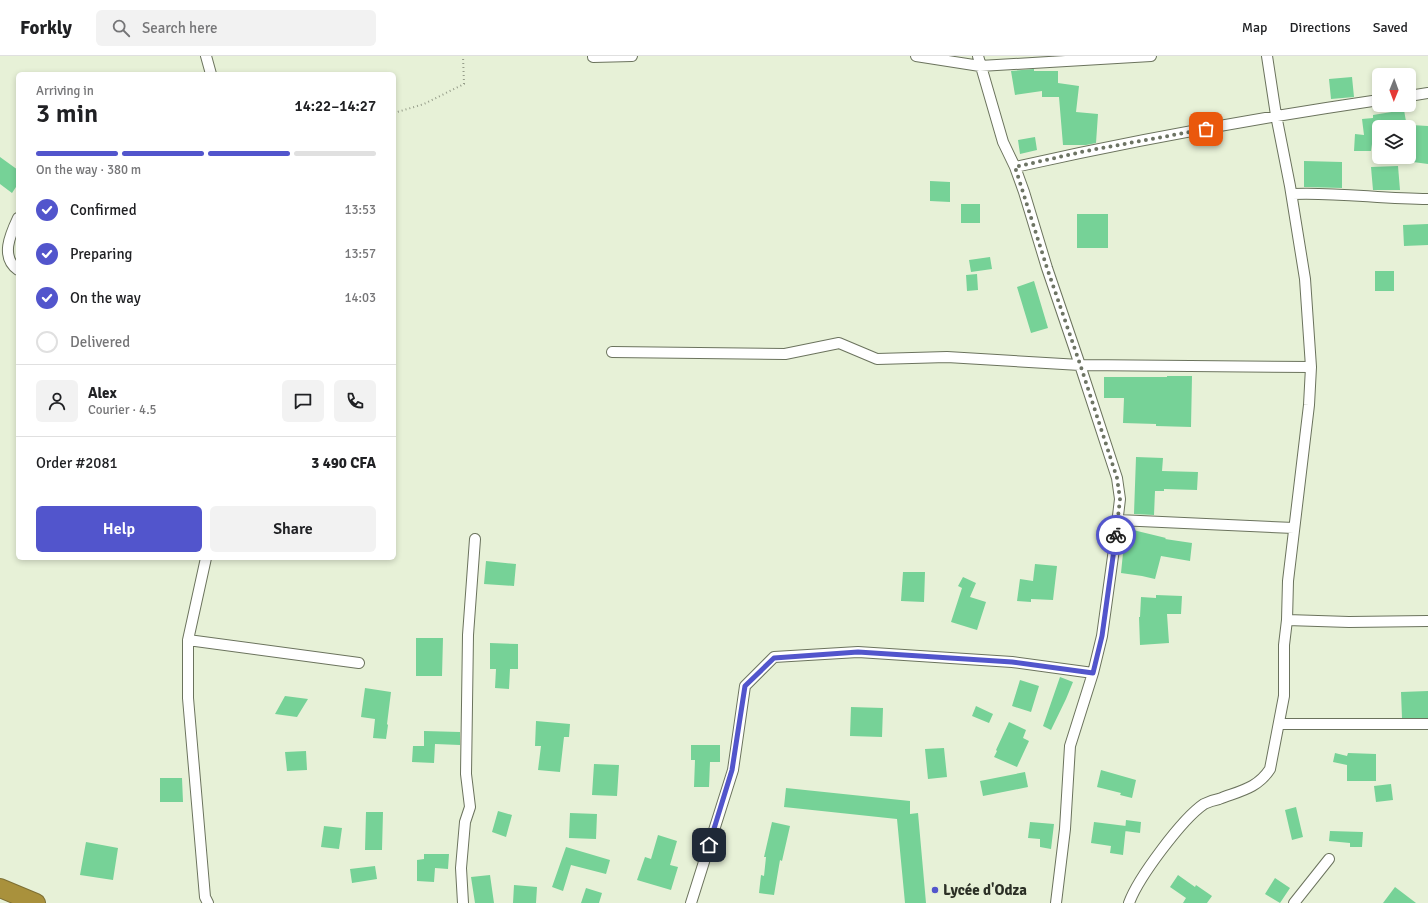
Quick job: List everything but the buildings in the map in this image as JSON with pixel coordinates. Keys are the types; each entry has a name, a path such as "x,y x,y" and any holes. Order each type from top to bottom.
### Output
{"highway":[{"path":"0,888 36,903"}],"street":[{"path":"206,56 210,72"},
{"path":"593,57 632,56"},
{"path":"916,56 980,66 1151,56"},
{"path":"978,56 1003,142 1015,167 1117,478 1120,499 1102,636 1093,673 1070,746 1065,829 1056,903"},
{"path":"980,66 987,56"},
{"path":"1129,903 1132,894 1147,870 1191,815 1205,804 1242,791 1255,785 1264,778 1270,769 1284,696 1284,646 1287,620 1288,581 1309,405 1310,367 1305,278 1292,194 1276,115 1267,56"},
{"path":"1416,95 1428,93"},
{"path":"1015,167 1086,151 1276,115 1372,101"},
{"path":"1292,194 1320,193 1404,199 1428,198"},
{"path":"16,222 5,245 5,256 11,266 16,269"},
{"path":"612,352 785,354 839,343 877,359 947,357 1080,364 1310,367"},
{"path":"1118,520 1294,528"},
{"path":"463,903 461,868 465,822 470,807 466,774 468,635 475,539"},
{"path":"206,560 188,640 189,706 205,898 208,903"},
{"path":"1287,620 1349,622 1428,621"},
{"path":"188,640 359,664"},
{"path":"691,903 732,770 745,686 774,658 858,652 1012,662 1093,673"},
{"path":"1279,724 1428,724"},
{"path":"1294,903 1330,859"}],"path":[{"path":"396,112 424,104 464,84 463,56"}],"way so far":[{"path":"1116,535 1120,499 1117,478 1015,167 1086,151 1206,129"}],"place":[{"name":"Lycée d'Odza","path":"935,890"}],"route":[{"path":"709,845 732,770 745,686 774,658 858,652 1012,662 1093,673 1102,636 1116,535"}]}
